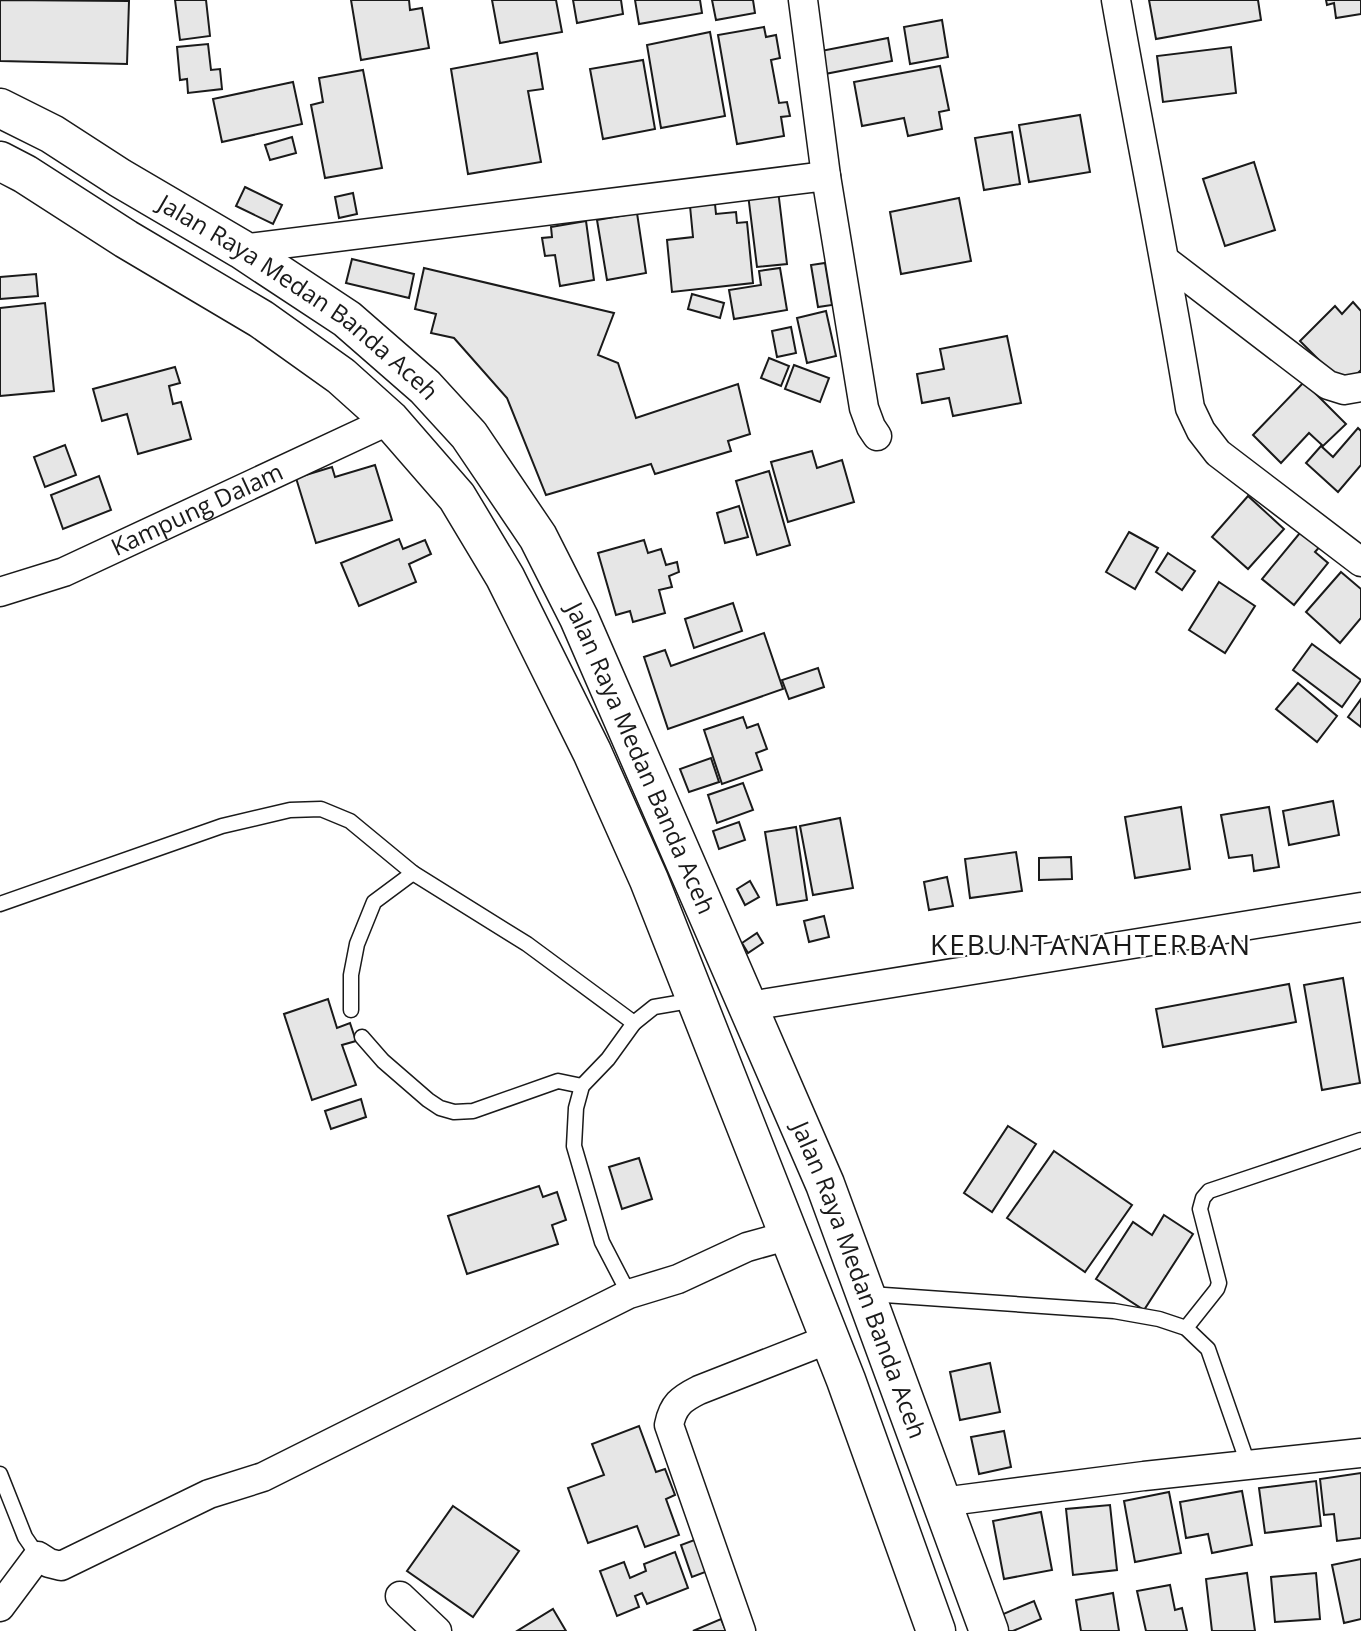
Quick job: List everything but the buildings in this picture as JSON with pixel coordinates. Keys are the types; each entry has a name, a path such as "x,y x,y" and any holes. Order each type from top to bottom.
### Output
{"highway":[{"name":"Jalan Raya Medan Banda Aceh","path":"0,108 52,134 120,178 241,249 347,319 425,387 470,435 538,537 579,618 750,1006 825,1184 989,1631"},
{"name":"Jalan Raya Medan Banda Aceh","path":"0,161 261,318 341,376 390,420 457,497 505,577 592,751 649,880 846,1380 936,1631"},
{"path":"846,1380 891,1362"}],"street":[{"path":"803,0 826,176 864,408 870,427 877,436"},
{"path":"1116,0 1139,133 1166,261 1190,408 1201,431 1218,453 1361,562"},
{"path":"241,249 826,176"},
{"path":"1166,261 1328,385 1344,390 1361,387"},
{"name":"Kampung Dalam","path":"0,592 64,572 390,420"},
{"path":"750,1006 1361,907"},
{"path":"0,1607 38,1556 61,1566 209,1494 263,1477 629,1294 678,1279 747,1247 790,1235"},
{"path":"741,1631 669,1425 672,1409 682,1398 699,1390 829,1339"},
{"path":"942,1502 1361,1452"},
{"path":"400,1596 437,1631"}],"lane":[{"path":"0,904 222,826 289,810 321,809 350,821 413,873 527,944 634,1023"},
{"path":"351,1010 351,975 357,944 374,902 413,873"},
{"path":"629,1294 602,1242 574,1146 576,1108 582,1086 608,1059 634,1023 654,1007 697,1000"},
{"path":"362,1037 383,1061 428,1100 440,1108 454,1112 473,1111 558,1081 582,1086"},
{"path":"1186,1328 1219,1283 1200,1209 1203,1198 1209,1191 1361,1140"},
{"path":"866,1293 1114,1311 1159,1319 1186,1328 1208,1349 1248,1464"},
{"path":"0,1474 25,1537 38,1556"}],"district":[{"name":"KEBUNTANAHTERBAN","path":"1091,945"}]}
